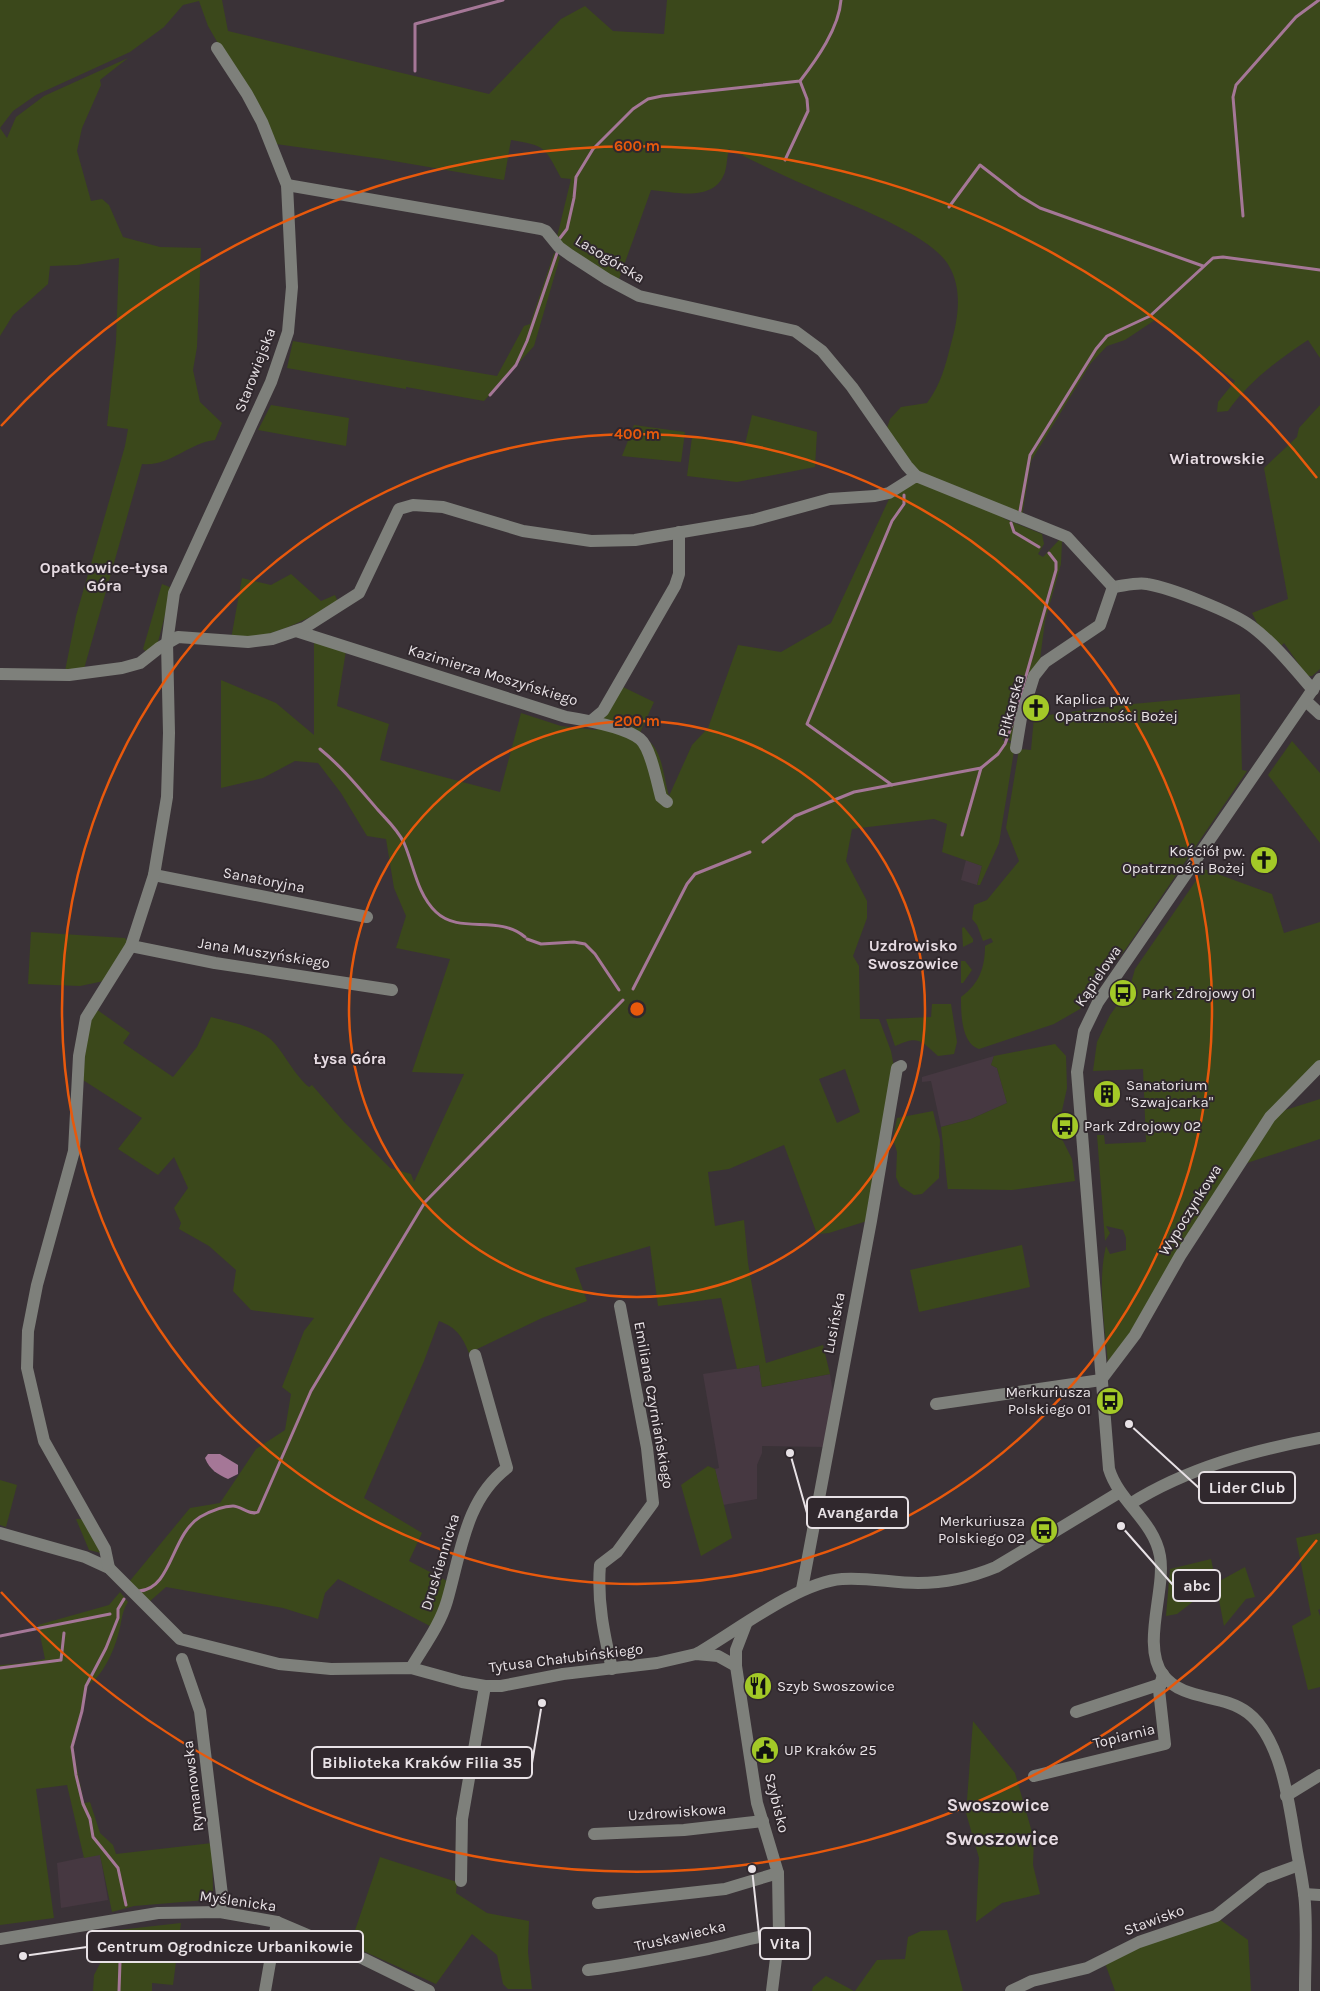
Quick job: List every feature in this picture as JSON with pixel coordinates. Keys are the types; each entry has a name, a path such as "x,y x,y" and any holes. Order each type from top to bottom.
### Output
{"street":[{"name":"Starowiejska","path":"109,1568 105,1549 44,1441 27,1368 28,1331 37,1285 74,1151 79,1056 86,1018 131,946 154,876 167,797 169,733 166,643 174,593 271,382 288,332 292,287 287,185 262,122 247,94 217,48"},
{"name":"Lasogórska","path":"287,185 540,229 546,231 570,255 607,279 639,296 795,332 822,351 852,387 916,476"},
{"path":"0,674 69,675 122,668 140,664 166,643 178,637 248,642 272,639 296,631 331,613 359,593 399,509 413,506 444,507 523,531 591,541 635,540 753,520 830,498 875,496 889,493 916,476 1067,537 1113,587 1146,584 1181,594 1251,626 1313,690 1320,714"},
{"name":"Kazimierza Moszyńskiego","path":"296,631 566,717 591,721 603,711 675,586 679,566 679,532"},
{"name":"Piłkarska","path":"1016,748 1021,718 1034,676 1045,662 1100,625 1113,587"},
{"name":"Kąpielowa","path":"1162,1679 1155,1653 1154,1638 1160,1585 1160,1556 1153,1535 1120,1492 1109,1469 1077,1082 1078,1054 1084,1031 1098,1002 1313,690"},
{"path":"591,721 639,738 648,752 661,797 667,802"},
{"name":"Sanatoryjna","path":"154,876 367,917"},
{"name":"Jana Muszyńskiego","path":"131,946 215,962 392,990"},
{"name":"Lusińska","path":"802,1590 871,1221 897,1068 901,1066"},
{"name":"Wypoczynkowa","path":"1101,1380 1134,1335 1180,1256 1270,1117 1320,1066"},
{"name":"Emiliana Czyrniańskiego","path":"612,1669 604,1635 598,1587 600,1565 617,1552 654,1503 647,1448 620,1306"},
{"name":"Druskiennicka","path":"411,1668 437,1626 447,1601 467,1521 491,1481 507,1468 475,1355"},
{"path":"936,1404 1101,1380"},
{"path":"1130,1504 1205,1467 1274,1448 1320,1438"},
{"name":"Tytusa Chałubińskiego","path":"0,1533 85,1557 109,1568 180,1639 279,1664 331,1669 411,1668 462,1682 484,1686 501,1686 563,1674 657,1663 696,1654 802,1590 842,1579 919,1583 975,1576 996,1567 1120,1492"},
{"name":"Szybisko","path":"746,1624 736,1650 736,1666 757,1804 778,1873 779,1934 772,1991"},
{"name":"Tytusa Chałubińskiego","path":"696,1654 718,1656 736,1666"},
{"name":"Rymanowska","path":"182,1659 200,1711 222,1895 220,1912"},
{"path":"1076,1712 1162,1679 1181,1690 1205,1698 1230,1703 1248,1713 1264,1730 1278,1762 1304,1894 1305,1991"},
{"name":"Topiarnia","path":"1034,1776 1165,1744 1159,1690 1162,1679"},
{"path":"461,1881 462,1819 484,1686"},
{"path":"1286,1796 1320,1775"},
{"name":"Uzdrowiskowa","path":"594,1834 684,1830 763,1821"},
{"name":"Stawisko","path":"1012,1991 1032,1981 1087,1968 1139,1942 1216,1916 1229,1908 1264,1878 1299,1865"},
{"path":"598,1902 725,1889 778,1873"},
{"path":"1304,1894 1320,1895"},
{"name":"Myślenicka","path":"0,1939 158,1913 220,1912 277,1922 358,1956 429,1991"},
{"path":"265,1991 277,1922"},
{"name":"Truskawiecka","path":"588,1970 779,1934"}],"shaded area":[{"path":"966,860 982,866 977,885 961,880"},
{"path":"994,1056 991,1065 997,1068 1007,1103 971,1119 941,1127 931,1081 922,1082 922,1077"},
{"path":"759,1365 762,1387 830,1374 833,1393 825,1447 762,1446 762,1453 757,1465 757,1499 723,1505 715,1469 719,1468 703,1374"},
{"path":"208,1454 220,1454 238,1465 238,1474 228,1479 217,1473 205,1458"},
{"path":"100,1854 108,1900 61,1908 57,1863"}],"green space":[{"path":"0,0 222,0 228,31 489,94 561,19 585,6 613,31 664,34 667,0 1320,0 1320,358 1308,340 1265,372 1245,390 1228,411 1217,412 1218,402 1235,381 1155,320 1125,340 1107,346 1091,363 1031,461 1022,516 920,474 886,431 890,419 901,407 927,403 936,389 949,352 956,325 958,305 956,285 949,266 939,254 905,230 729,149 725,172 720,182 712,188 703,192 693,193 651,190 618,282 564,245 557,237 571,179 561,178 547,153 538,146 511,140 504,180 382,159 276,144 208,26 199,1 183,5 164,27 130,52 36,95 13,111 0,128"},
{"path":"128,58 100,80 101,85 82,128 77,151 91,201 102,199 109,205 123,237 160,247 201,248 197,347 193,370 200,402 222,423 215,440 196,445 161,462 142,464 84,669 65,671 76,616 125,446 128,429 107,426 116,342 119,258 77,265 50,266 48,284 13,315 0,336 0,128 7,138 16,117 44,96"},
{"path":"554,253 560,257 534,346 484,401 287,368 293,341 497,376 524,326 530,324"},
{"path":"271,405 349,418 346,446 258,430"},
{"path":"1320,405 1320,669 1312,676 1307,676 1284,643 1281,646 1257,623 1252,613 1288,599 1264,468 1297,437 1299,428"},
{"path":"752,415 817,432 815,467 737,482 687,476 692,437 745,444"},
{"path":"634,425 685,432 681,462 622,456"},
{"path":"916,482 999,514 1005,519 1042,534 1044,544 1038,554 1043,557 1059,540 1062,541 1061,564 1045,621 1039,667 1015,743 1003,738 1002,740 1015,745 999,843 980,885 977,885 982,866 942,852 947,824 934,819 852,829 846,861 867,901 867,918 853,956 859,966 860,1019 879,1019 891,1051 894,1067 867,1221 829,1233 817,1234 784,1145 729,1169 708,1172 715,1226 744,1220 748,1263 766,1363 823,1345 830,1374 762,1387 759,1365 737,1369 721,1298 658,1306 650,1246 575,1268 587,1301 542,1318 469,1353 458,1333 439,1321 424,1361 364,1498 422,1533 409,1561 449,1582 432,1627 338,1579 325,1593 318,1619 283,1608 166,1587 149,1602 129,1582 190,1508 220,1503 256,1449 285,1430 291,1394 282,1387 304,1331 314,1318 251,1310 233,1291 236,1270 209,1246 179,1229 181,1223 174,1208 188,1188 174,1157 158,1175 118,1149 142,1118 83,1080 87,1028 96,1009 130,1033 123,1043 173,1077 197,1047 211,1017 256,1030 274,1042 303,1082 309,1087 312,1085 345,1123 390,1168 411,1174 414,1182 464,1074 412,1072 450,959 396,948 406,916 394,888 386,839 367,836 341,793 318,763 295,761 263,778 221,788 221,680 276,703 314,735 314,642 346,651 337,706 389,724 380,760 500,792 521,713 561,726 596,730 621,686 654,702 639,735 647,740 658,753 669,796 692,745 708,728 738,645 781,652 831,623 890,497","holes":["845,1069 860,1112 837,1123 819,1079"]},
{"path":"291,574 321,601 335,595 338,602 287,628 260,636 231,639 242,578 271,585"},
{"path":"162,584 172,588 158,642 148,653 143,649"},
{"path":"1240,694 1242,770 1247,771 1125,950 1102,976 1080,1009 1054,1024 979,1049 973,1046 963,1027 961,997 977,981 984,961 985,946 993,942 991,938 983,941 977,925 972,919 974,905 987,900 1019,861 1006,828 1019,749 1031,750 1034,717 1122,705"},
{"path":"1292,741 1320,773 1320,843 1268,775"},
{"path":"1204,869 1272,894 1284,933 1320,922 1320,1062 1268,1116 1130,1337 1108,1364 1102,1290 1103,1260 1106,1246 1110,1254 1126,1250 1126,1238 1123,1230 1106,1226 1110,1233 1105,1241 1097,1135 1104,1135 1105,1144 1146,1142 1143,1069 1093,1071 1097,1042 1110,1015 1130,987 1135,969"},
{"path":"964,927 973,939 973,942 963,947 962,928"},
{"path":"31,932 125,938 128,942 104,981 80,986 28,984"},
{"path":"961,961 965,961 972,970 963,983 961,983"},
{"path":"932,1004 951,1004 957,1042 954,1054 938,1056 922,1043 914,1040 895,1046 886,1019 931,1017"},
{"path":"1055,1044 1066,1056 1067,1088 1061,1115 1062,1139 1072,1159 1075,1181 1012,1190 948,1189 948,1191 941,1127 971,1119 1007,1103 997,1068 991,1065 994,1056"},
{"path":"1320,1099 1320,1139 1247,1163 1279,1112"},
{"path":"933,1111 940,1140 939,1178 922,1194 914,1195 900,1186 896,1177 897,1152 893,1139 897,1118"},
{"path":"1022,1245 1030,1287 919,1312 910,1270"},
{"path":"708,1466 715,1469 732,1538 701,1556 681,1485"},
{"path":"0,1480 17,1485 6,1527 0,1525"},
{"path":"76,1519 82,1519 101,1553 89,1550"},
{"path":"1320,1533 1320,1609 1318,1610 1320,1616 1320,1687 1308,1690 1292,1626 1311,1615 1296,1538"},
{"path":"1211,1559 1216,1583 1245,1567 1255,1597 1246,1599 1224,1626 1216,1584 1177,1614 1166,1616 1170,1569"},
{"path":"120,1592 128,1602 110,1656 103,1670 88,1685 73,1749 84,1803 90,1802 100,1833 113,1845 116,1854 212,1843 213,1892 206,1900 134,1906 112,1912 100,1855 84,1858 67,1785 36,1789 54,1918 0,1925 0,1665 45,1659 38,1625 109,1605"},
{"path":"973,1721 1015,1773 1034,1839 1033,1865 1040,1894 1002,1903 976,1922 979,1858 966,1813"},
{"path":"380,1857 457,1882 456,1893 487,1913 529,1921 528,1952 532,1989 508,1989 503,1984 497,1955 472,1934 436,1984 350,1945"},
{"path":"1219,1919 1248,1940 1251,1991 1115,1991 1105,1963 1120,1954"},
{"path":"181,1923 173,1985 152,1983 152,1991 93,1991 94,1975 118,1930"},
{"path":"947,1930 963,1991 855,1991 877,1960 905,1959 908,1937 921,1931"},
{"path":"826,1976 854,1991 812,1991 813,1987"}],"waterway":[{"path":"415,71 415,24 503,0"},
{"path":"560,238 567,229 574,198 576,177 593,149 633,109 648,99 662,96 800,81 832,32 841,0"},
{"path":"1243,216 1233,97 1236,85 1296,17 1319,0"},
{"path":"785,160 808,111 807,99 800,81"},
{"path":"949,207 980,165 1020,196 1040,208 1203,266"},
{"path":"490,395 516,365 527,341 557,253"},
{"path":"1020,511 1030,455 1096,349 1107,336 1150,316 1213,258 1223,257 1320,270"},
{"path":"892,785 807,724 892,521 904,504 904,495"},
{"path":"1011,523 1014,532 1039,547"},
{"path":"763,842 795,816 854,792 981,768 998,754 1005,744 1013,722 1056,570 1056,562 1049,553"},
{"path":"320,749 350,778 399,834 424,897 436,912 446,919 456,922 503,927 514,930 525,937"},
{"path":"962,835 981,768"},
{"path":"633,989 687,884 695,874 750,852"},
{"path":"527,939 541,944 574,942 585,944 595,954 619,990"},
{"path":"139,1591 150,1588 158,1581 190,1525 200,1517 229,1506 236,1506 252,1513 258,1512 311,1391 425,1202 623,1000"},
{"path":"124,1599 118,1609 118,1618 106,1648 86,1686 82,1711 72,1747 76,1775 83,1804 90,1819 93,1837 118,1868 126,1905"},
{"path":"0,1636 110,1614"},
{"path":"0,1668 61,1660 64,1633"},
{"path":"119,1991 120,1962 127,1932"}],"place":[{"name":"Kaplica pw. Opatrzności Bożej","path":"1036,708"},
{"name":"Kościół pw. Opatrzności Bożej","path":"1264,860"},
{"name":"Park Zdrojowy 01","path":"1123,993"},
{"name":"Sanatorium \"Szwajcarka\"","path":"1107,1094"},
{"name":"Park Zdrojowy 02","path":"1065,1126"},
{"name":"Merkuriusza Polskiego 01","path":"1110,1401"},
{"name":"Lider Club","path":"1129,1424"},
{"name":"Avangarda","path":"790,1453"},
{"name":"abc","path":"1121,1526"},
{"name":"Merkuriusza Polskiego 02","path":"1044,1530"},
{"name":"Szyb Swoszowice","path":"758,1686"},
{"name":"Biblioteka Kraków Filia 35","path":"542,1703"},
{"name":"UP Kraków 25","path":"765,1750"},
{"name":"Vita","path":"752,1869"},
{"name":"Centrum Ogrodnicze Urbanikowie","path":"23,1956"}],"district":[{"name":"Wiatrowskie","path":"1217,458"},
{"name":"Opatkowice-Łysa Góra","path":"104,576"},
{"name":"Uzdrowisko Swoszowice","path":"913,954"},
{"name":"Łysa Góra","path":"350,1058"},
{"name":"Swoszowice","path":"998,1805"},
{"name":"Swoszowice","path":"1002,1838"}]}
